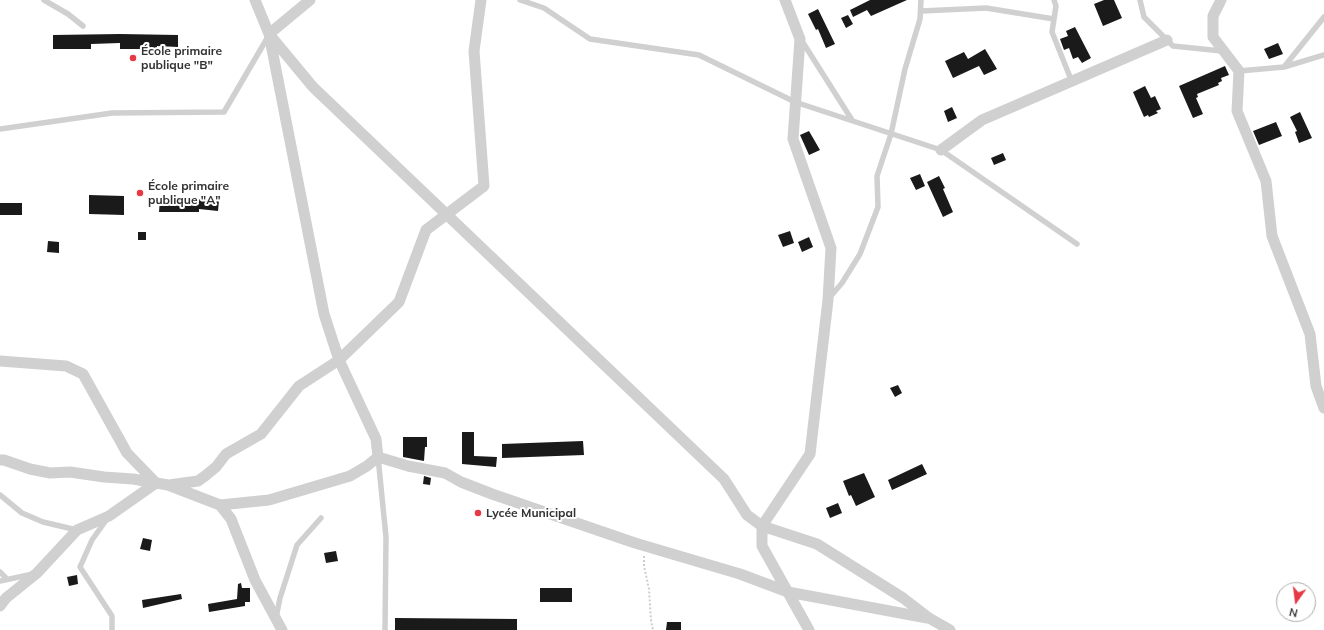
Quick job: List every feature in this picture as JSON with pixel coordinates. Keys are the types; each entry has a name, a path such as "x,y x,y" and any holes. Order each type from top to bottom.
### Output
{"street":[{"path":"255,0 269,34 324,314 339,360 376,439 378,457"},
{"path":"269,34 310,0"},
{"path":"168,485 198,481 205,476 216,467 226,454 260,434 299,386 339,360 399,302 426,230 484,186 474,51 481,0"},
{"path":"785,0 800,39 792,139 831,248 828,300 810,454 762,526 762,546 809,630"},
{"path":"1221,0 1213,16 1213,37 1239,71 1237,111 1266,181 1272,236 1310,334 1316,386 1324,408"},
{"path":"269,34 313,87 724,479 747,515 762,526 817,544 903,598 929,618 950,630"},
{"path":"941,150 982,120 1167,40"},
{"path":"0,361 66,366 82,374 127,453 156,483"},
{"path":"0,460 50,473 70,472 104,477 133,479 168,485 220,505 269,500 350,476 367,466 378,457"},
{"path":"378,457 408,466 445,473 461,482 492,494 644,546 740,574 788,592 929,618"},
{"path":"0,606 6,598 37,573 77,530 109,516 156,483"},
{"path":"220,505 231,519 255,580 282,630"}],"lane":[{"path":"44,0 68,14 83,26"},
{"path":"520,0 544,8 590,39 699,55 796,102 941,150 1078,244"},
{"path":"828,300 842,283 860,254 878,207 877,176 891,134 905,69 920,19 921,0"},
{"path":"1054,0 1056,6 1052,32 1072,82"},
{"path":"1140,0 1144,17 1173,46 1224,51"},
{"path":"921,10 986,8 1054,19"},
{"path":"1284,67 1324,17"},
{"path":"0,129 112,113 224,112 269,34"},
{"path":"800,39 852,120"},
{"path":"1239,71 1284,67 1324,55"},
{"path":"378,457 386,537 385,630"},
{"path":"0,495 22,512 43,522 77,530"},
{"path":"109,516 92,540 80,567 112,616 112,630"},
{"path":"276,618 280,598 297,545 320,518"},
{"path":"0,572 7,579"},
{"path":"0,581 37,573"}],"path":[{"path":"644,546 644,566 649,589 653,630"}],"building":[{"path":"870,0 907,0 871,16 867,10 853,17 850,10"},
{"path":"1104,0 1114,0 1122,18 1103,26 1094,4"},
{"path":"818,9 835,44 826,48 818,29 816,30 808,14"},
{"path":"848,15 853,24 846,28 841,18"},
{"path":"1075,27 1091,58 1082,63 1078,57 1073,59 1069,48 1064,50 1060,39 1068,36 1066,31"},
{"path":"53,35 178,35 178,47 157,46 157,49 120,49 120,43 91,44 91,49 53,49"},
{"path":"1278,43 1283,54 1269,59 1264,49"},
{"path":"985,49 997,69 984,75 979,66 953,78 945,61 964,52 968,59"},
{"path":"1225,66 1229,75 1221,78 1222,81 1218,83 1219,85 1197,94 1198,97 1196,98 1203,114 1193,118 1179,86"},
{"path":"1145,86 1151,98 1155,96 1161,109 1156,111 1158,113 1149,117 1148,115 1144,117 1133,92"},
{"path":"952,107 957,118 948,122 944,111"},
{"path":"1300,112 1312,138 1299,143 1295,132 1297,131 1290,117"},
{"path":"1276,122 1282,136 1259,145 1253,131"},
{"path":"809,131 820,150 809,155 800,135"},
{"path":"1003,153 1006,160 994,165 991,158"},
{"path":"920,174 925,186 916,190 910,178"},
{"path":"939,176 945,188 943,189 953,212 943,217 927,182"},
{"path":"89,195 124,196 124,215 89,214"},
{"path":"160,198 219,200 218,211 199,209 199,212 159,212"},
{"path":"0,203 22,203 22,215 0,215"},
{"path":"790,231 794,243 783,247 778,235"},
{"path":"138,232 146,232 146,240 138,240"},
{"path":"809,237 813,247 802,252 798,242"},
{"path":"48,241 59,242 59,253 47,252"},
{"path":"898,385 902,393 895,397 890,388"},
{"path":"462,432 474,432 474,456 497,457 496,467 462,464"},
{"path":"403,437 427,437 427,447 425,447 424,461 403,457"},
{"path":"583,441 584,455 502,458 502,444"},
{"path":"922,464 927,474 892,490 888,480"},
{"path":"864,473 875,497 856,506 851,495 849,496 843,481"},
{"path":"424,476 431,478 430,485 423,484"},
{"path":"838,503 842,513 830,518 826,508"},
{"path":"143,538 152,540 150,551 140,549"},
{"path":"336,551 338,561 326,563 324,553"},
{"path":"77,575 78,584 69,586 67,577"},
{"path":"241,583 242,588 250,588 250,602 245,602 245,606 209,612 208,604 237,599 238,584"},
{"path":"540,588 572,588 572,602 540,602"},
{"path":"181,594 182,599 143,608 142,600"},
{"path":"395,618 517,619 517,630 395,630"},
{"path":"667,622 681,622 681,630 666,630"}],"place":[{"name":"École primaire publique \"B\"","path":"133,58"},
{"name":"École primaire publique \"A\"","path":"140,193"},
{"name":"Lycée Municipal","path":"478,513"}]}
